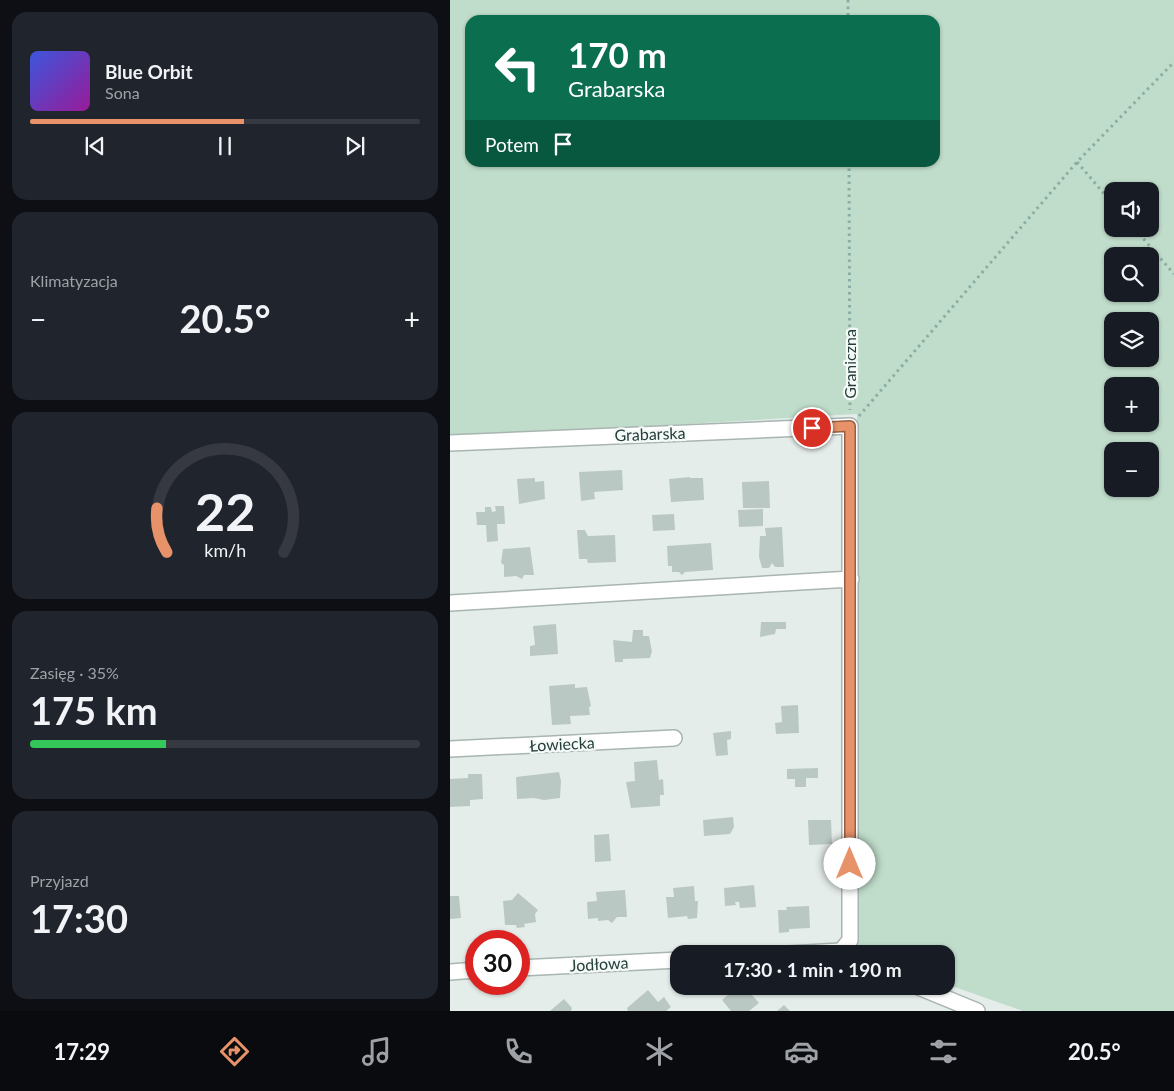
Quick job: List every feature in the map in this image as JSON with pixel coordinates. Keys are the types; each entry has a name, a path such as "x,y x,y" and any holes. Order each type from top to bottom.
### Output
{"street":[{"name":"Grabarska","path":"450,443 850,426"},
{"path":"847,945 850,940 852,579 850,426"},
{"path":"450,603 852,579"},
{"name":"Łowiecka","path":"450,749 674,738"},
{"name":"Jodłowa","path":"530,967 670,960"},
{"path":"450,972 465,971"},
{"path":"938,995 977,1011"}],"path":[{"path":"848,0 848,15"},
{"path":"850,426 1077,162 1174,62"},
{"path":"1077,162 1104,194"},
{"name":"Graniczna","path":"849,167 850,426"},
{"path":"1142,237 1174,274"}],"green space":[{"path":"450,0 1174,0 1174,1011 1023,1011 955,987 955,945 858,945 855,770 857,414 450,438"}],"building":[{"path":"622,470 623,490 594,492 595,499 581,501 579,472"},
{"path":"535,478 535,482 544,481 545,499 519,504 517,479"},
{"path":"703,478 704,500 671,502 669,479"},
{"path":"769,481 770,508 743,508 742,482"},
{"path":"495,506 504,506 505,524 497,524 498,541 487,542 486,525 477,525 476,512 485,512 485,507 491,507 492,512 496,511"},
{"path":"763,509 763,526 739,527 738,510"},
{"path":"674,514 675,530 653,531 652,515"},
{"path":"782,527 784,567 775,567 772,563 769,568 762,568 759,557 760,536 766,536 765,528"},
{"path":"577,530 585,530 588,536 615,535 616,562 588,563 587,559 579,559"},
{"path":"711,543 713,570 685,572 682,575 679,572 672,572 672,566 668,566 667,546"},
{"path":"530,547 534,575 524,575 522,579 516,576 504,577 504,565 501,563 503,549"},
{"path":"761,622 786,622 786,629 776,629 775,634 760,637"},
{"path":"556,624 558,654 530,656 530,646 535,645 533,626"},
{"path":"633,630 643,630 643,636 649,636 652,651 650,658 623,659 623,662 615,662 613,640 632,642"},
{"path":"575,684 575,688 587,687 591,706 589,707 590,715 570,716 571,724 552,725 549,686"},
{"path":"798,705 799,733 776,734 775,723 782,722 781,706"},
{"path":"731,731 731,739 727,740 728,755 716,756 713,733"},
{"path":"657,760 659,780 663,779 664,795 660,795 660,806 631,808 626,782 635,781 634,762"},
{"path":"818,768 818,778 806,778 806,787 795,787 795,779 787,779 787,769"},
{"path":"559,772 561,781 560,798 544,800 534,798 517,799 516,777"},
{"path":"468,774 482,774 483,799 470,800 470,806 450,807 450,779 468,778"},
{"path":"733,817 734,827 730,834 704,836 703,820"},
{"path":"808,820 831,820 832,844 809,845"},
{"path":"609,834 611,861 595,862 594,835"},
{"path":"754,885 756,907 740,908 739,902 735,902 736,905 725,906 724,888"},
{"path":"694,886 695,901 698,901 697,918 688,919 687,916 668,918 666,897 674,897 673,888"},
{"path":"625,890 627,917 617,917 612,923 608,920 598,921 598,918 588,919 587,902 597,901 596,892"},
{"path":"518,893 538,910 535,914 536,922 524,924 525,927 517,928 516,925 505,925 503,901 512,900"},
{"path":"450,896 459,896 461,918 450,919"},
{"path":"809,906 810,928 789,929 789,932 779,933 778,910 787,910 786,907"},
{"path":"648,990 658,1002 664,997 671,1007 666,1011 628,1011 627,1008"},
{"path":"728,995 752,995 759,1003 749,1011 731,1011 722,1000"},
{"path":"564,999 572,1008 571,1011 550,1011"},
{"path":"784,1005 790,1011 777,1011"}],"route":[{"path":"812,428 850,426 852,579 850,864"}]}
